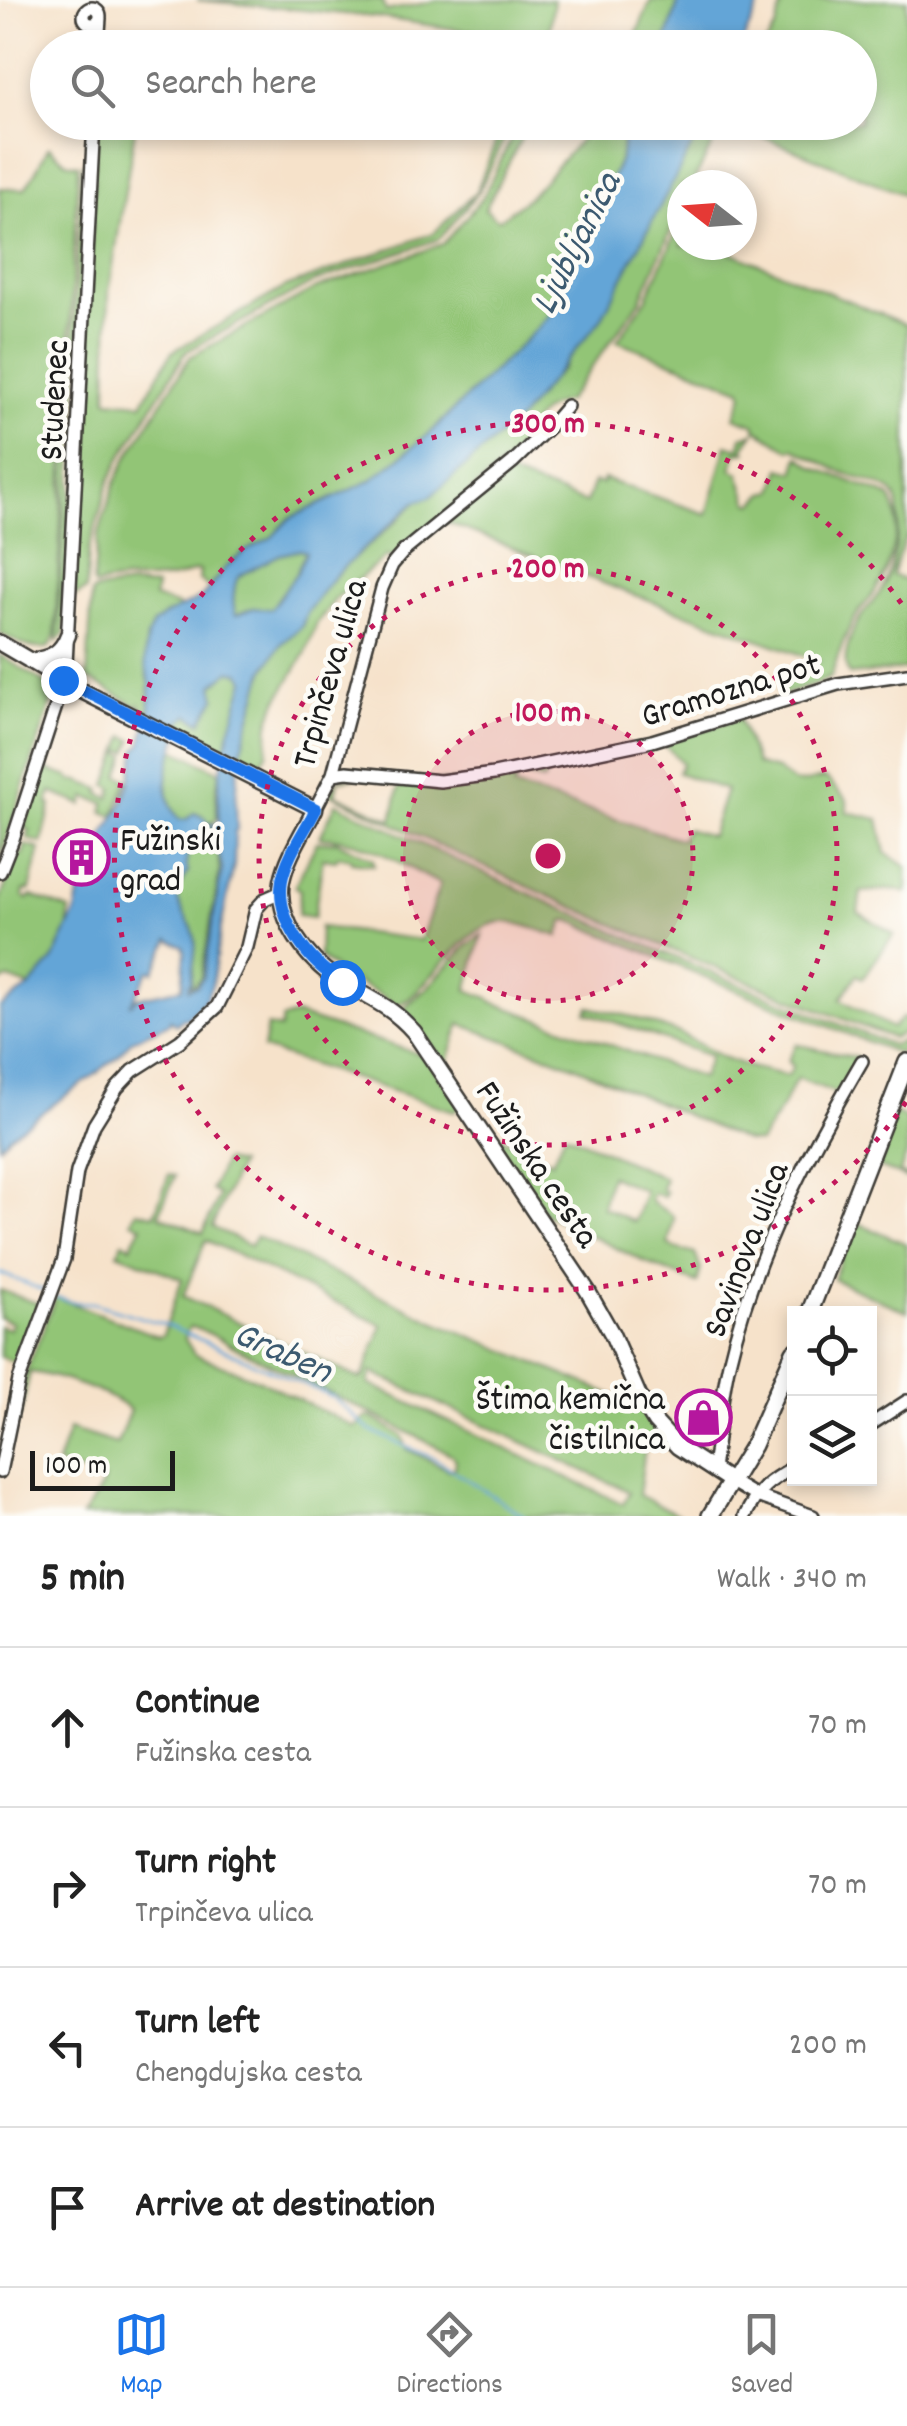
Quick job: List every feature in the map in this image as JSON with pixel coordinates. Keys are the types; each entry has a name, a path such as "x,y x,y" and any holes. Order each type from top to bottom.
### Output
{"main road":[{"path":"813,1306 907,1062"},
{"path":"710,1516 762,1428 787,1369"}],"street":[{"path":"96,21 96,30"},
{"name":"Studenec","path":"0,872 63,680 93,140"},
{"name":"Trpinčeva ulica","path":"0,1472 19,1380 64,1259 77,1172 94,1125 133,1071 180,1040 217,1008 247,947 256,909 265,899 282,892 286,868 333,774 382,588 392,565 513,462 567,406"},
{"path":"30,661 56,654 68,635"},
{"path":"0,643 63,680 316,809"},
{"name":"Gramozna pot","path":"333,774 347,772 413,780 494,774 652,741 838,684 907,674"},
{"name":"Fužinska cesta","path":"282,892 291,926 314,960 335,978 387,1006 422,1042 587,1290 648,1412 672,1441 732,1482"},
{"name":"Savinova ulica","path":"713,1469 729,1363 756,1274 776,1223 862,1061"},
{"path":"877,1420 907,1401"},
{"path":"745,1516 754,1495 769,1480 787,1471"},
{"path":"732,1482 754,1495 813,1516"}],"green space":[{"path":"197,0 382,0 386,11 440,0 554,0 550,30 461,30 375,17"},
{"path":"651,0 679,0 669,30 638,30"},
{"path":"783,0 907,0 907,196 770,140 877,140 877,30 774,30"},
{"path":"96,140 133,140 109,291 107,397 142,403 172,352 184,345 286,287 434,233 476,192 496,140 504,140 478,193 439,239 314,282 186,352 109,482 89,549 86,590 76,596"},
{"path":"511,140 520,140 485,209 500,219 530,196 580,140 624,140 621,156 552,312 402,456 370,481 290,518 272,537 244,552 210,588 199,580 200,571 196,570 158,580 93,584 98,535 115,483 190,357 317,288 443,244 483,197"},
{"path":"691,140 714,140 700,170 674,170"},
{"path":"49,147 66,162 78,165 55,635 50,647 37,648 0,633 0,188 24,189"},
{"path":"82,166 88,175 64,635 57,641"},
{"path":"667,182 667,239 640,301 567,401 543,412 530,426 519,450 394,558 387,556 337,597 317,623 305,654 276,703 269,724 267,754 259,765 239,758 264,671 281,644 302,626 326,586 415,502 430,496 562,370"},
{"path":"667,252 667,260 750,260 907,325 907,539 892,575 907,581 907,669 850,675 846,663 853,631 881,591 891,566 899,524 892,492 790,450 756,429 756,425 735,417 742,389 617,341 646,299"},
{"path":"754,433 743,449 746,452 736,453 732,469 739,473 749,502 754,504 765,493 774,491 781,468 794,472 799,456 814,467 889,496 896,518 894,544 885,571 851,625 831,677 785,694 778,691 819,661 446,522 507,474 586,503 594,482 602,484 603,479 707,514 727,445 739,449 742,437"},
{"path":"306,552 298,571 271,610 253,608 236,615 234,595 239,576 279,555"},
{"path":"132,585 156,587 154,598 182,607 164,616 147,675 150,713 87,678 92,593"},
{"path":"0,655 45,683 52,701 0,859"},
{"path":"229,670 241,672 246,679 224,751 181,729 178,722 189,715 200,722 213,686"},
{"path":"739,718 757,765 777,770 793,782 827,779 847,800 847,812 879,819 886,853 907,867 907,893 896,889 861,892 858,912 894,934 863,978 857,975 841,999 892,1028 907,1018 907,1032 893,1038 608,922 329,793 338,781 335,794 392,820 400,782 491,784 493,778 548,766 544,781 518,775 514,787 679,839 686,829 711,836 726,790 678,773 682,763 666,746 667,741"},
{"path":"125,736 133,740 128,752 122,750 126,756 119,775 128,780 114,816 103,812 105,803 86,797 83,805 51,792 42,843 27,839 30,830 24,828 43,768 101,789 100,794 110,798 113,788 107,785"},
{"path":"174,749 220,772 217,818 212,823 194,813 180,820 174,812 167,786"},
{"path":"336,803 682,960 893,1045 905,1040 900,1054 569,920 564,921 559,936 506,922 484,928 462,944 412,996 396,1005 319,956 320,927 421,940 440,884 367,847 320,837"},
{"path":"204,827 215,831 220,870 201,978 191,988 195,941 176,892 188,872 185,864 189,843"},
{"path":"336,841 373,859 374,865 338,856 336,860 323,858 314,917 298,915 300,890 295,886 317,842"},
{"path":"25,845 40,849 30,890 24,891 23,897 32,896 70,910 70,923 54,959 30,987 9,979 0,982 0,899"},
{"path":"482,935 467,990 702,1078 710,1056 586,1012 589,1007 633,1017 679,1033 722,1057 788,1076 793,1066 788,1061 796,1044 858,1058 838,1094 797,1078 759,1143 746,1141 572,1065 460,1024 446,1067 405,1013 406,1006"},
{"path":"297,1015 426,1056 461,1107 454,1111 263,1049 267,1026 280,1029 282,1019"},
{"path":"896,1113 907,1119 907,1153 900,1173 907,1179 877,1166"},
{"path":"491,1133 552,1161 565,1133 665,1178 661,1189 666,1192 664,1197 653,1193 650,1199 674,1218 668,1244 695,1254 701,1269 697,1283 647,1263 545,1214","holes":["610,1176 645,1191 634,1222 602,1207"]},
{"path":"224,1161 239,1164 212,1227 250,1246 256,1236 429,1319 639,1406 663,1440 646,1440 639,1495 681,1516 82,1516 104,1480 57,1464 69,1429 117,1444 130,1410 83,1386 30,1372 21,1413 17,1413 24,1377 54,1301 56,1297 159,1337 163,1335 182,1279 118,1253 123,1242 131,1246 142,1226 131,1221 136,1211 154,1215 169,1174 175,1176 159,1215 203,1233 219,1195 211,1190","holes":["206,1240 382,1325 363,1377 360,1379 183,1296","190,1327 204,1331 375,1416 452,1455 455,1468 449,1470 407,1449 402,1435 371,1417 355,1427 259,1380 194,1354 185,1339","371,1372 629,1492 623,1504 369,1384"]},
{"path":"855,1222 907,1244 907,1312 833,1279"},
{"path":"0,1290 42,1305 19,1364 0,1357 0,1326 9,1329 12,1323 0,1318"}],"water":[{"path":"679,0 762,0 748,30 669,30"},
{"path":"623,140 695,140 679,170 667,170 667,193 601,319 520,418 430,497 415,502 335,575 307,612 302,626 281,644 264,671 239,758 234,865 212,985 205,1000 176,1025 170,1019 169,1023 132,1040 117,1057 0,1146 0,1007 30,987 54,959 76,911 92,848 122,805 150,713 145,652 153,624 202,597 226,567 272,537 290,518 370,481 402,456 535,331 552,312 621,157","holes":["306,552 298,571 271,609 253,608 236,615 234,595 239,576 279,555","229,671 241,673 245,680 221,767 219,822 206,823 206,818 194,813 180,820 168,798 167,787 181,729 179,722 189,715 201,722 216,698 213,685","205,826 215,828 222,869 203,977 197,986 188,989 195,937 176,892 188,872 189,843","169,940 183,946 182,988 137,998 130,1005 149,970 154,972"]}],"waterway":[{"path":"0,1273 47,1292"},
{"name":"Graben","path":"56,1297 93,1303 166,1325 333,1397 369,1430 435,1459 524,1516"}],"place":[{"name":"Fužinski grad","path":"81,858"},
{"name":"Štima kemična čistilnica","path":"704,1417"}],"route":[{"path":"63,680 316,809 284,872 282,902 308,954 342,982"}],"water label":[{"name":"Ljubljanica","path":"574,242"}]}
